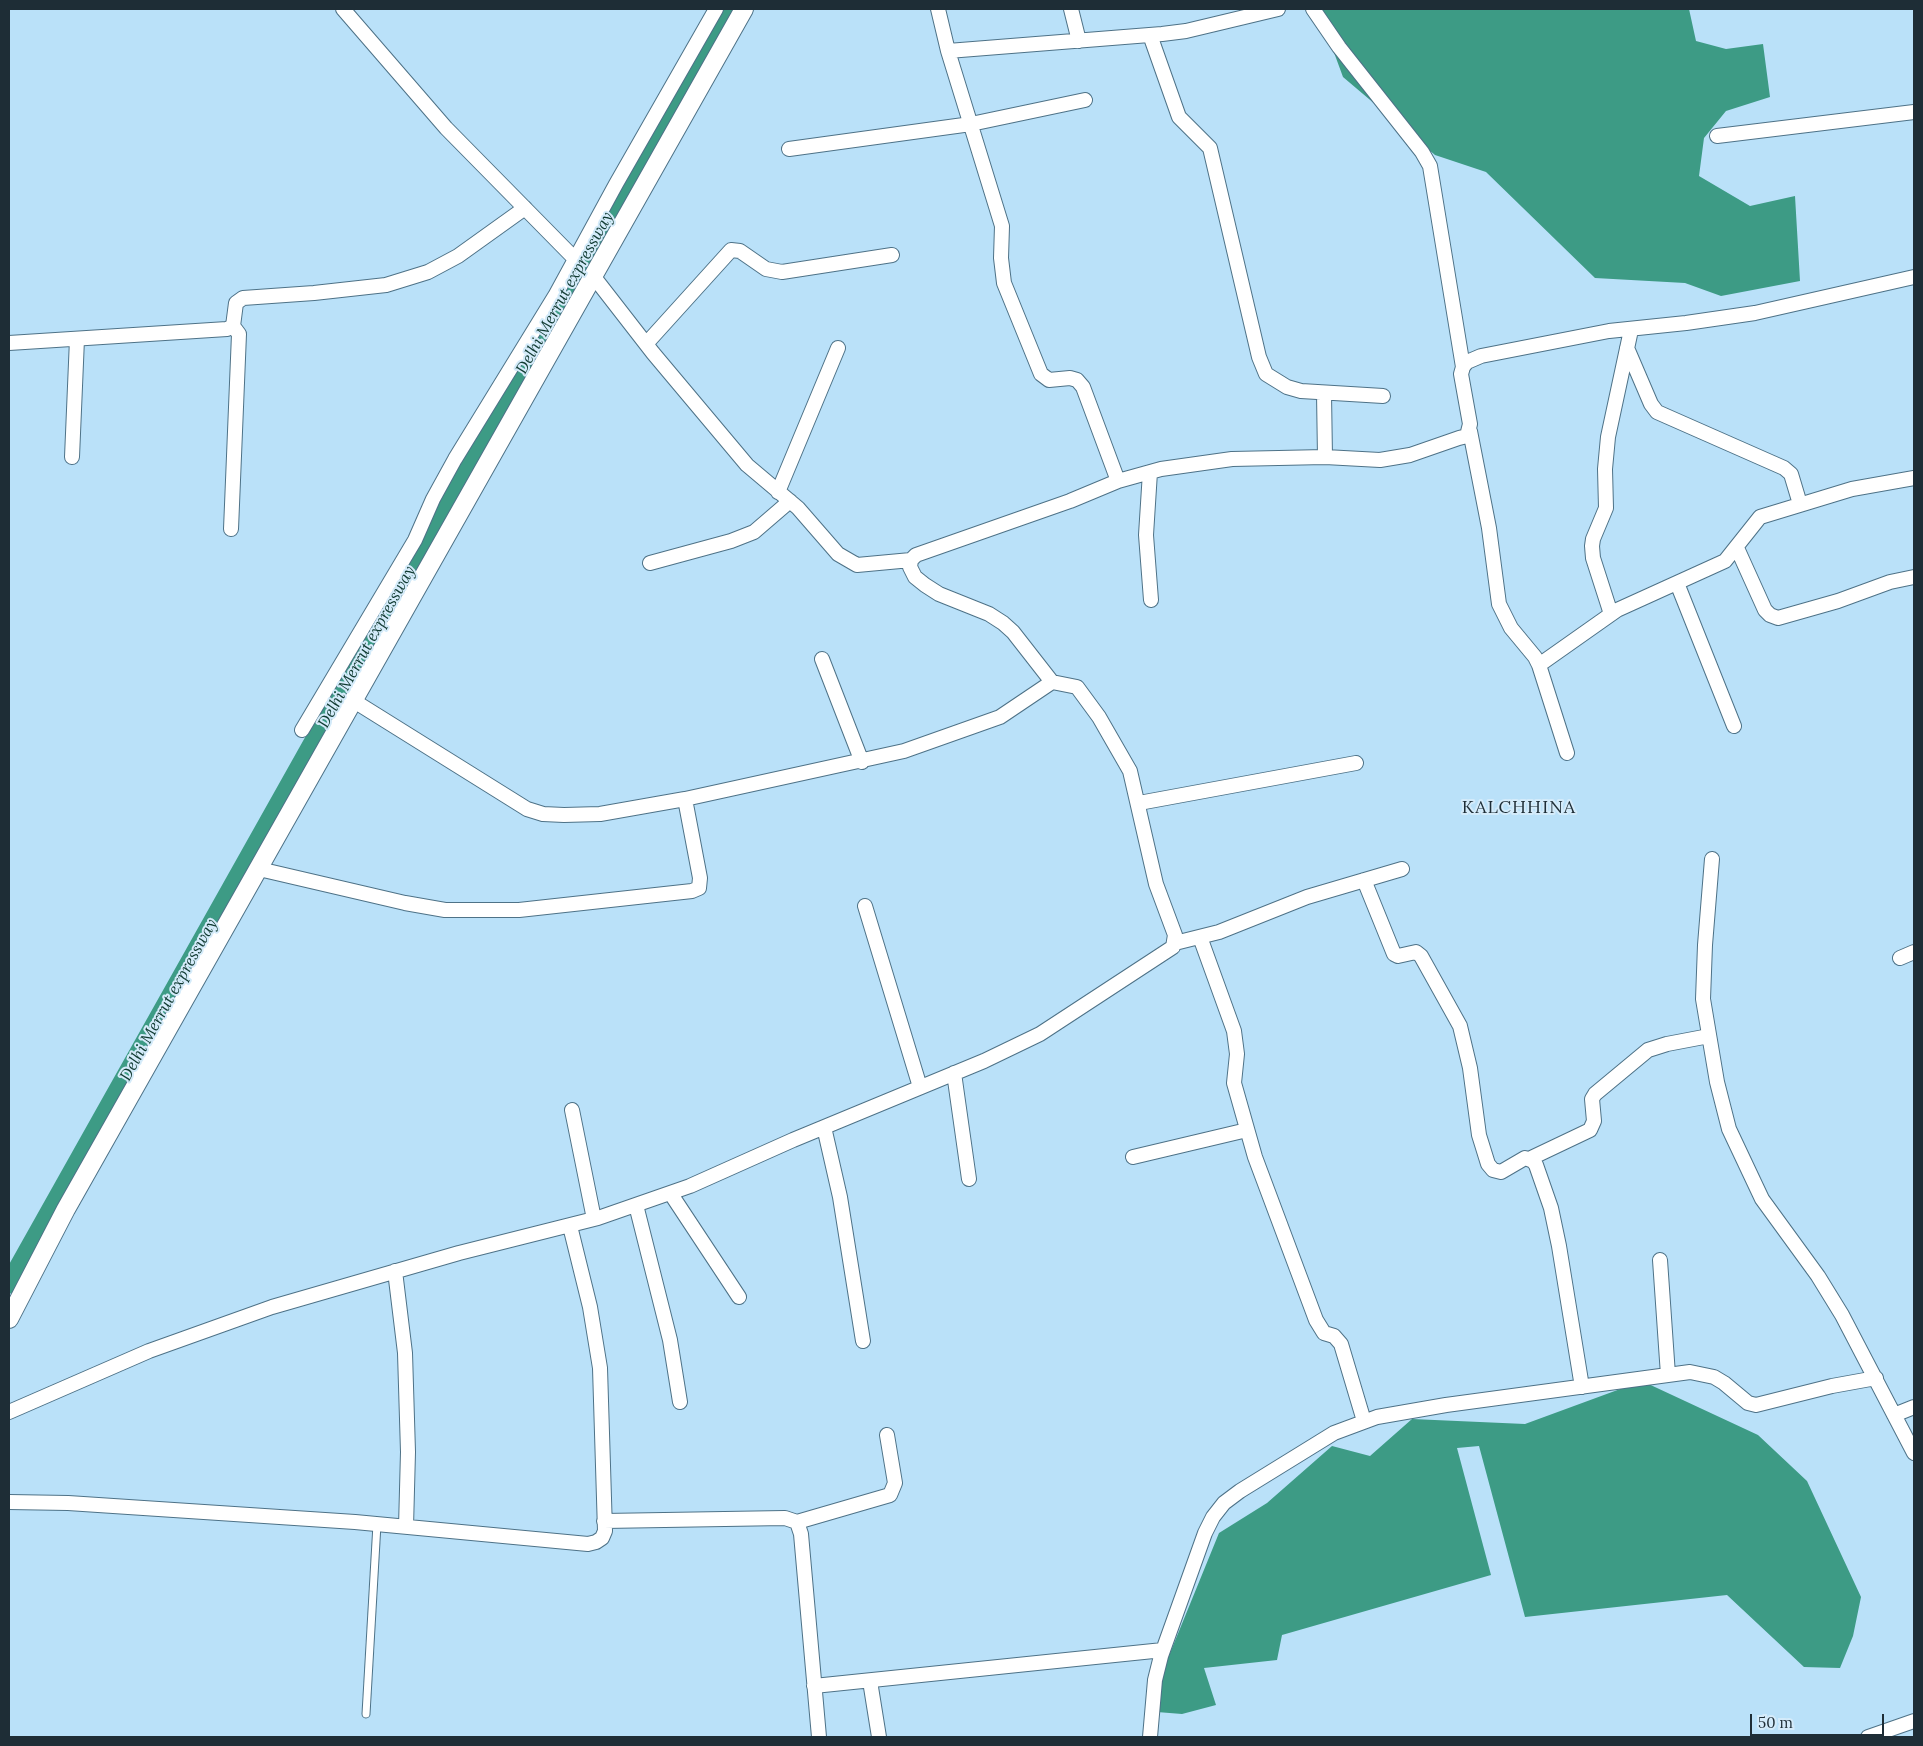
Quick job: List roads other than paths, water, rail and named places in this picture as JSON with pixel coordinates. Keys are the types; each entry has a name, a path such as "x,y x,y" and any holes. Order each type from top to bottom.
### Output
{"street":[{"path":"343,9 446,128 575,259"},
{"path":"302,730 415,540 433,499 455,459 556,296 716,9"},
{"path":"9,1318 66,1210 744,9"},
{"path":"938,9 948,50 1002,226 1001,258 1004,283 1034,361 1041,374 1049,380 1070,378 1077,380 1084,387 1118,481"},
{"path":"1070,9 1079,41"},
{"path":"948,50 1186,31 1278,9"},
{"path":"1313,9 1339,47 1422,152 1430,166 1463,367"},
{"path":"1150,35 1179,117 1210,148 1262,367 1274,380 1287,387 1324,394 1383,396"},
{"path":"789,149 972,124 1085,100"},
{"path":"1717,136 1914,112"},
{"path":"231,529 239,334 233,326 236,303 243,298 386,285 428,272 458,256 525,208"},
{"path":"646,344 731,250 740,251 766,269 782,272 892,255"},
{"path":"594,277 646,344 747,465 790,501 838,554 848,562 857,565 911,560 925,550 1070,502 1118,481 1150,472 1199,462 1232,459 1324,457 1380,460 1394,458 1467,436 1470,431"},
{"path":"1566,753 1535,656 1511,628 1499,604 1489,528 1461,374 1463,367 1467,362 1481,356 1609,331 1630,330 1755,313 1914,278"},
{"path":"9,343 227,329 233,326"},
{"path":"1611,614 1593,558 1592,546 1606,508 1606,454 1630,330"},
{"path":"72,457 77,339"},
{"path":"778,492 838,348"},
{"path":"1627,348 1651,404 1657,412 1784,468 1791,474 1800,504"},
{"path":"1324,394 1324,457"},
{"path":"1150,472 1146,535 1151,600"},
{"path":"1539,665 1624,606 1725,561 1760,517 1874,484 1914,478"},
{"path":"650,563 748,535 766,524 790,501"},
{"path":"1737,548 1765,610 1770,615 1778,618 1838,601 1890,582 1914,577"},
{"path":"911,560 910,567 915,577 924,586 938,594 988,614 1003,623 1013,632 1052,682 1057,684 1073,684 1082,692 1099,717 1130,771 1139,803 1156,884 1173,928 1175,943"},
{"path":"1677,583 1734,726"},
{"path":"822,659 862,762"},
{"path":"354,701 511,800 544,814 600,814 685,799 862,762 904,751 1000,717 1052,682"},
{"path":"1139,803 1356,763"},
{"path":"259,869 405,903 445,910 520,910 692,891 699,888 700,878 685,799"},
{"path":"1712,859 1703,974 1703,999 1728,1129 1762,1198 1823,1284 1876,1378 1914,1453"},
{"path":"9,1412 149,1351 272,1307 395,1271 570,1226 671,1194 824,1127 954,1074 1040,1034 1168,952 1175,943 1247,922 1307,897 1402,870"},
{"path":"1364,880 1394,954 1398,956 1416,952 1421,956 1460,1026 1470,1068 1479,1135 1488,1164 1493,1170 1501,1172 1522,1159 1529,1159 1590,1130 1594,1121 1592,1099 1595,1094 1648,1050 1667,1044 1709,1036"},
{"path":"865,906 920,1088"},
{"path":"1200,937 1234,1031 1237,1054 1234,1083 1247,1130 1276,1217 1316,1320 1324,1333 1334,1336 1341,1344 1364,1421"},
{"path":"1900,958 1914,952"},
{"path":"954,1074 969,1179"},
{"path":"572,1110 594,1219"},
{"path":"824,1127 840,1198 863,1341"},
{"path":"1133,1157 1247,1130"},
{"path":"1529,1159 1536,1165 1551,1208 1582,1387"},
{"path":"671,1194 739,1297"},
{"path":"636,1205 670,1340 680,1402"},
{"path":"9,1502 68,1503 377,1524 588,1544 596,1542 602,1538 604,1521 598,1353 590,1307 570,1226"},
{"path":"1660,1260 1668,1375"},
{"path":"395,1271 405,1353 408,1452 406,1526"},
{"path":"1150,1737 1155,1680 1163,1650 1205,1533 1224,1503 1334,1433 1364,1421 1446,1405 1690,1372 1714,1377 1748,1403 1756,1405 1832,1386 1876,1378"},
{"path":"1894,1415 1914,1407"},
{"path":"604,1521 785,1518 797,1522 890,1495 895,1483 887,1435"},
{"path":"797,1522 801,1534 819,1737"},
{"path":"814,1686 1163,1650"},
{"path":"870,1681 879,1737"},
{"path":"1868,1737 1914,1721"}],"lane":[{"path":"366,1714 377,1524"}],"waterway":[{"name":"Delhi Merrut expressway","path":"9,1284 725,9"}],"district":[{"name":"KALCHHINA","path":"1519,808"}]}
